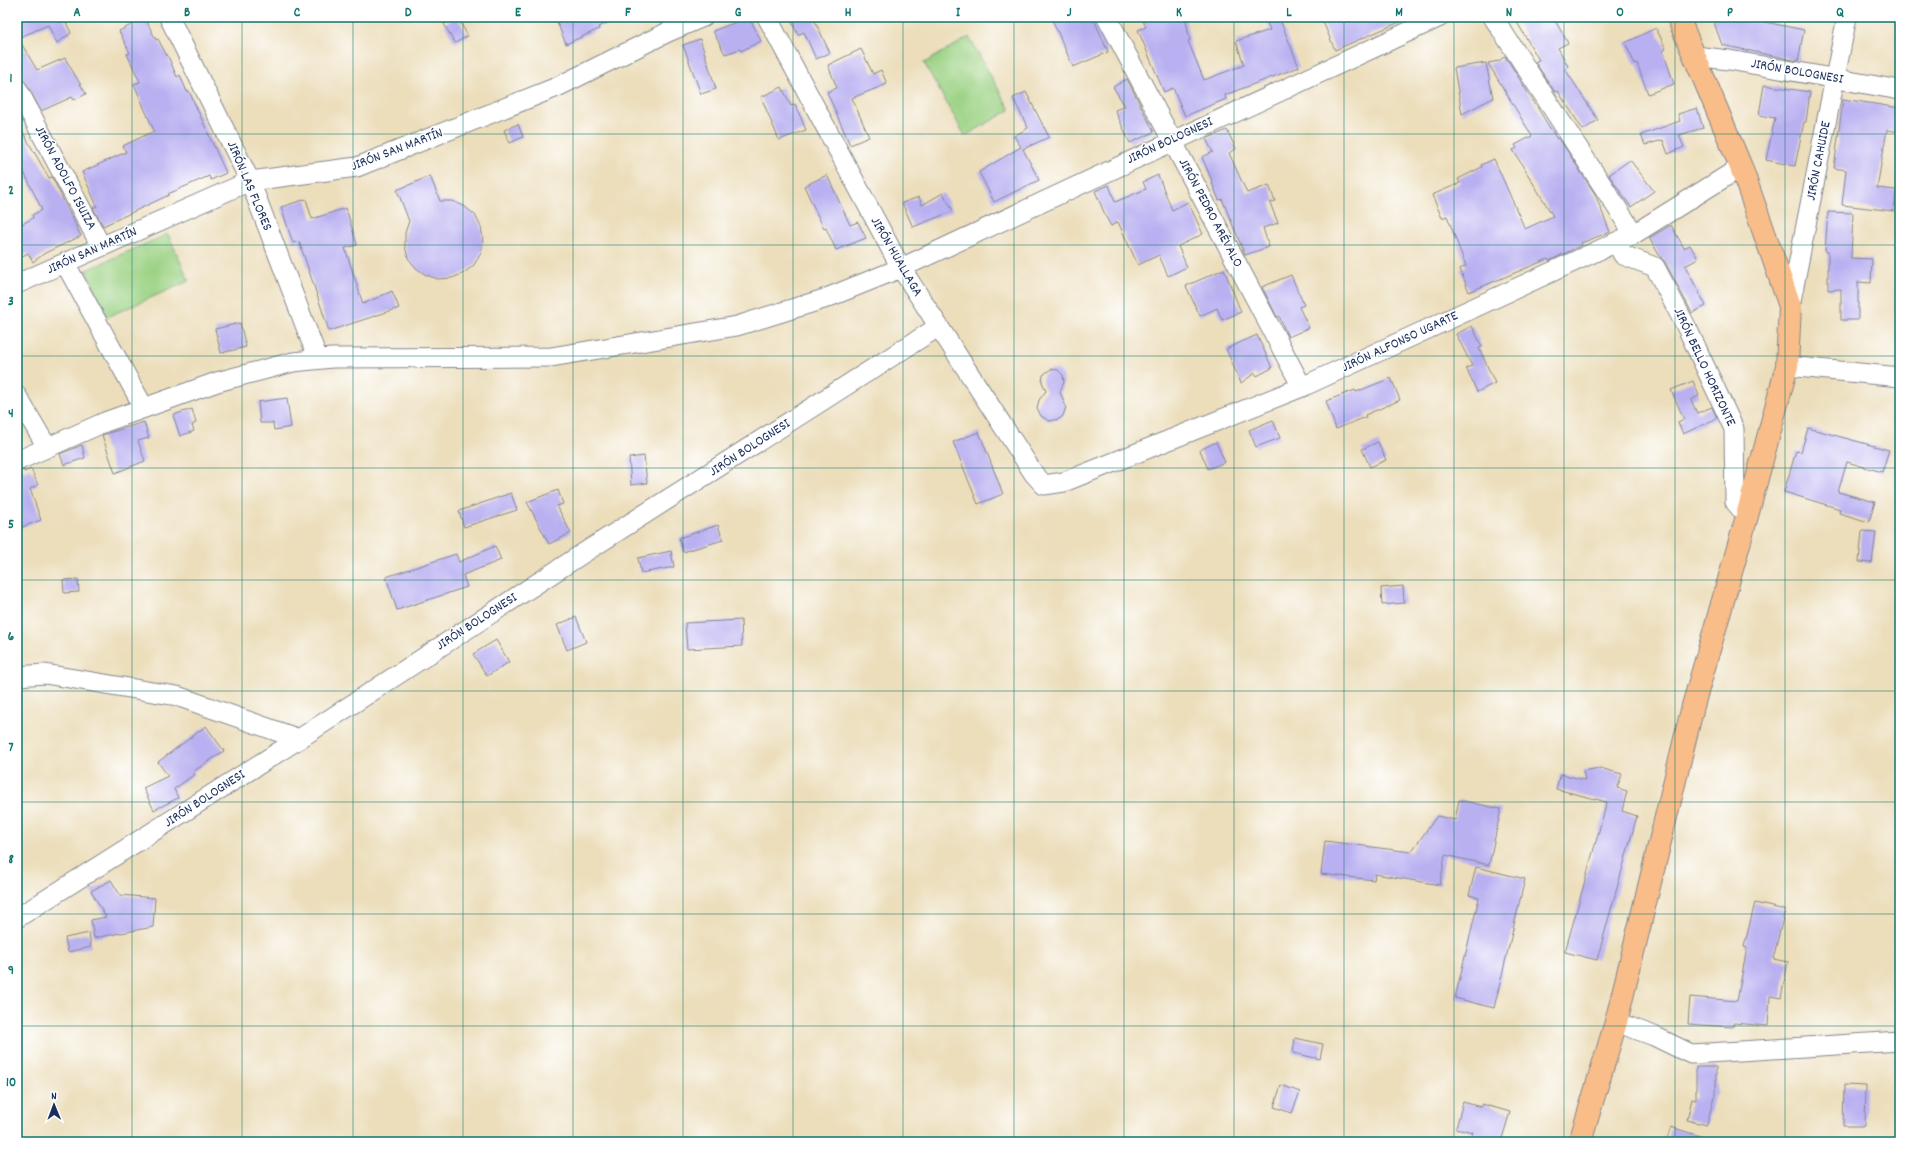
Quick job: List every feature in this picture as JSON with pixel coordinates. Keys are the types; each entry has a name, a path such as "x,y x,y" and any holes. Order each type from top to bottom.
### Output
{"highway":[{"path":"1580,1142 1616,1022 1695,700 1748,516 1787,366 1790,306 1741,168 1678,17"}],"street":[{"name":"JIRÓN LAS FLORES","path":"168,17 250,181 318,359"},
{"name":"JIRÓN SAN MARTÍN","path":"17,284 250,181 357,168 557,87 668,32 703,17"},
{"name":"JIRÓN HUALLAGA","path":"767,17 900,268 1034,474 1044,485"},
{"name":"JIRÓN PEDRO ARÉVALO","path":"1107,17 1302,387"},
{"name":"JIRÓN BOLOGNESI","path":"17,461 105,422 144,408 217,382 293,362 318,359 551,357 737,326 824,299 900,268 1172,140 1440,17"},
{"path":"1493,17 1634,234"},
{"name":"JIRÓN CAHUIDE","path":"1790,306 1847,17"},
{"name":"JIRÓN BOLOGNESI","path":"1695,56 1730,60 1900,90"},
{"name":"JIRÓN ADOLFO ISUIZA","path":"17,88 102,246"},
{"name":"JIRÓN ALFONSO UGARTE","path":"1044,485 1064,482 1302,387 1634,234 1741,168"},
{"name":"JIRÓN BELLO HORIZONTE","path":"1616,242 1623,255 1655,267 1691,337 1734,429 1735,502 1748,516"},
{"path":"65,264 144,408"},
{"name":"JIRÓN BOLOGNESI","path":"17,918 298,739 582,554 938,327"},
{"path":"1787,366 1900,377"},
{"path":"17,396 47,447"},
{"path":"17,676 45,674 176,696 298,739"},
{"path":"1616,1022 1654,1036 1690,1054 1900,1041"}],"green space":[{"path":"969,37 1010,110 965,136 924,63"},
{"path":"168,234 189,281 107,317 86,270"}],"building":[{"path":"17,17 66,17 64,18 71,33 57,43 48,25 18,38 37,70 65,58 86,94 74,100 72,97 41,111 26,83 17,77"},
{"path":"457,17 468,36 455,43 444,24"},
{"path":"555,17 622,17 598,27 599,29 566,44"},
{"path":"749,17 761,41 741,51 740,49 725,54 713,31"},
{"path":"790,17 813,17 830,53 816,59 804,32 798,35"},
{"path":"1051,17 1093,17 1108,52 1073,67"},
{"path":"1141,17 1185,17 1190,40 1188,41 1204,80 1244,65 1236,41 1270,30 1265,17 1279,17 1299,67 1225,95 1226,99 1185,116 1173,88 1164,92 1138,30 1146,27"},
{"path":"1321,17 1408,17 1409,18 1335,50"},
{"path":"1514,17 1553,17 1568,43 1558,48 1568,66 1565,69 1598,120 1583,130 1558,91 1555,92 1535,62 1539,60"},
{"path":"1712,17 1741,17 1804,30 1798,61 1722,45"},
{"path":"145,18 156,40 158,39 168,56 177,77 180,75 187,92 189,91 226,173 211,180 209,176 168,194 169,195 103,226 93,208 97,206 82,172 126,152 123,146 154,131 134,84 140,82 127,54 130,53 119,31"},
{"path":"1656,28 1666,49 1663,51 1674,84 1648,94 1637,63 1635,64 1625,43"},
{"path":"700,39 716,89 701,94 683,45"},
{"path":"861,49 873,74 881,70 887,84 852,98 869,137 850,145 827,92 837,88 828,65"},
{"path":"1505,56 1557,139 1559,138 1595,194 1610,232 1581,243 1582,245 1549,261 1548,259 1469,292 1460,269 1466,266 1447,216 1442,218 1432,195 1460,183 1458,179 1494,159 1525,229 1553,216 1513,150 1517,148 1515,145 1532,136 1488,63 1499,61"},
{"path":"1486,63 1493,98 1462,114 1454,68"},
{"path":"1127,79 1154,132 1130,143 1115,110 1125,106 1113,87"},
{"path":"1764,85 1810,92 1806,122 1804,122 1795,166 1766,160 1775,118 1759,115"},
{"path":"782,87 791,106 795,104 806,130 779,140 761,97"},
{"path":"1026,92 1049,137 1023,149 1039,180 994,202 979,172 1021,147 1014,136 1028,128 1013,98"},
{"path":"1843,99 1900,108 1900,132 1887,130 1877,188 1896,190 1894,211 1842,205 1846,170 1834,168"},
{"path":"1697,108 1703,128 1679,135 1684,147 1668,154 1663,140 1645,145 1641,135 1680,121 1678,114"},
{"path":"17,122 49,178 52,177 81,236 45,253 33,262 28,253 17,259 17,227 33,218 32,215 42,210 23,170 17,173"},
{"path":"518,124 523,137 510,143 504,130"},
{"path":"1227,130 1236,149 1229,153 1247,193 1269,185 1275,201 1270,203 1278,223 1263,228 1269,247 1245,255 1222,199 1219,200 1202,157 1213,152 1206,139"},
{"path":"1630,160 1654,191 1631,207 1609,175"},
{"path":"827,175 850,225 858,222 866,238 836,250 826,228 824,229 804,186"},
{"path":"1158,175 1172,210 1188,202 1203,234 1178,246 1187,267 1168,276 1159,255 1138,265 1118,222 1111,226 1095,191 1109,185 1115,202 1146,189 1143,182"},
{"path":"430,176 440,201 452,201 464,206 475,215 481,227 483,240 481,253 474,265 464,273 452,278 438,279 426,275 416,268 408,258 405,246 405,233 409,221 397,190"},
{"path":"943,193 953,211 913,227 902,203 919,197 922,205"},
{"path":"306,199 312,219 346,208 357,245 345,248 363,304 392,291 399,308 329,331 299,241 293,243 281,207"},
{"path":"1828,212 1853,213 1851,258 1872,259 1871,283 1858,282 1858,320 1841,320 1841,289 1828,290 1828,252 1825,251"},
{"path":"1671,225 1684,248 1690,245 1698,259 1685,266 1706,306 1692,313 1665,262 1649,238"},
{"path":"1224,269 1241,312 1222,320 1217,308 1200,316 1186,286"},
{"path":"1291,275 1304,305 1299,307 1309,328 1288,337 1279,316 1277,317 1262,287"},
{"path":"240,323 246,347 221,353 215,329"},
{"path":"1472,326 1482,347 1479,348 1495,383 1477,392 1466,368 1472,366 1456,334"},
{"path":"1257,335 1272,368 1257,376 1255,373 1241,383 1226,349"},
{"path":"1051,369 1058,370 1063,375 1064,382 1060,392 1066,407 1063,416 1059,419 1049,421 1041,416 1037,408 1039,400 1046,391 1042,382 1043,375"},
{"path":"1391,378 1400,400 1365,415 1366,417 1336,429 1326,401 1355,390 1356,392"},
{"path":"1693,381 1699,396 1691,400 1697,413 1712,407 1717,418 1683,434 1678,422 1684,419 1671,390"},
{"path":"287,398 291,427 274,430 273,423 260,423 258,402"},
{"path":"192,409 196,423 192,425 194,431 180,436 173,415"},
{"path":"1273,420 1280,438 1256,447 1249,430"},
{"path":"144,422 149,438 138,441 145,461 115,473 102,435"},
{"path":"1808,428 1889,450 1882,472 1847,462 1838,492 1875,502 1869,522 1839,513 1840,509 1784,492 1796,451 1801,452"},
{"path":"979,432 1003,494 978,504 953,442"},
{"path":"1216,442 1225,462 1208,469 1200,450"},
{"path":"1378,442 1386,460 1370,467 1362,449"},
{"path":"82,445 85,458 64,465 60,454"},
{"path":"644,456 647,483 631,485 629,458"},
{"path":"31,469 38,485 30,489 41,520 17,529 17,472 24,470 24,472"},
{"path":"558,490 563,504 557,506 571,533 549,544 527,502"},
{"path":"511,493 517,510 464,527 459,511"},
{"path":"718,525 723,540 683,552 679,538"},
{"path":"1862,531 1876,532 1872,563 1859,562"},
{"path":"495,546 501,560 463,575 467,587 397,610 386,577 456,554 459,562"},
{"path":"671,551 674,567 641,573 638,558"},
{"path":"78,579 79,592 64,593 63,580"},
{"path":"1403,586 1404,603 1382,605 1381,588"},
{"path":"576,617 586,642 567,650 557,625"},
{"path":"741,620 742,646 687,649 685,623"},
{"path":"496,640 509,662 487,676 473,654"},
{"path":"206,726 224,751 193,772 195,774 174,789 178,798 154,810 143,788 168,776 158,762"},
{"path":"1600,768 1622,774 1617,788 1627,791 1622,811 1637,816 1597,960 1565,952 1607,802 1556,789 1560,774 1585,780 1583,771"},
{"path":"1459,800 1501,809 1489,865 1445,855 1440,885 1375,874 1374,880 1321,874 1325,841 1411,852 1437,816 1455,820"},
{"path":"1476,867 1525,879 1494,1008 1455,998 1479,898 1469,895"},
{"path":"111,880 120,895 155,898 153,927 94,938 91,920 106,917 91,891"},
{"path":"1755,903 1785,910 1773,959 1788,962 1781,998 1770,996 1768,1026 1733,1023 1733,1027 1688,1024 1690,997 1737,1001 1747,948 1744,947"},
{"path":"89,933 91,947 68,952 65,938"},
{"path":"1295,1038 1323,1044 1320,1059 1293,1053"},
{"path":"1696,1067 1716,1067 1716,1096 1714,1096 1707,1125 1687,1120 1692,1099 1696,1100"},
{"path":"1281,1085 1300,1092 1292,1113 1274,1107"},
{"path":"1844,1085 1866,1086 1865,1126 1843,1126"},
{"path":"1463,1102 1481,1107 1482,1104 1510,1112 1501,1142 1479,1142 1470,1140 1473,1132 1456,1128"},
{"path":"1671,1127 1709,1139 1709,1142 1666,1142"}]}
